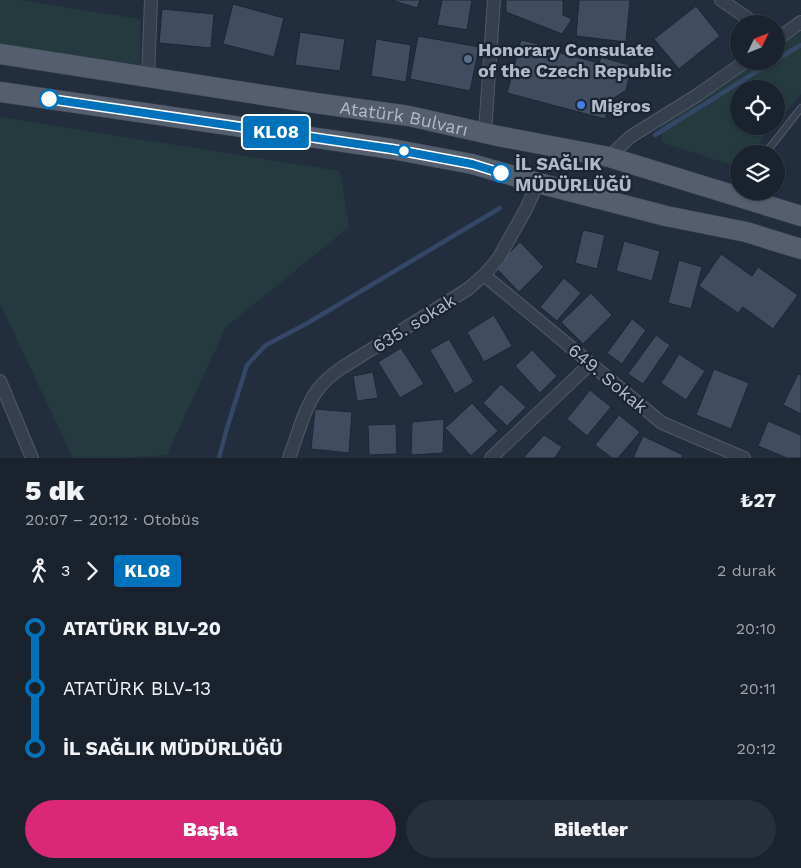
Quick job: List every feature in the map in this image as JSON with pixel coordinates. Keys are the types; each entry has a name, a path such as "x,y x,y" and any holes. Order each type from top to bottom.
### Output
{"main road":[{"name":"Atatürk Bulvarı","path":"0,54 408,116 609,157 801,216"},
{"name":"Atatürk Bulvarı","path":"0,92 392,149 472,164 666,216 746,232 801,249"}],"street":[{"path":"148,77 151,0"},
{"path":"485,133 494,0"},
{"path":"721,0 743,15"},
{"path":"785,33 801,22"},
{"path":"609,157 630,137 699,94 733,70"},
{"name":"635. sokak","path":"289,458 310,402 318,389 329,377 343,367 468,289 484,275 498,260 538,183"},
{"name":"649. Sokak","path":"484,275 662,423 744,458"},
{"path":"491,458 590,364"},
{"path":"0,381 32,458"}],"lane":[{"path":"772,145 801,108"}],"green space":[{"path":"0,0 21,0 140,19 140,65 0,47"},
{"path":"801,32 801,94 785,113 785,80 730,80 730,135 766,135 757,145 730,145 730,164 663,143 660,126 744,70 785,70 785,42"},
{"path":"0,117 340,171 349,227 226,327 167,455 124,458 73,458 0,304"}],"building":[{"path":"391,0 420,0 417,8"},
{"path":"442,0 472,0 467,30 437,25"},
{"path":"506,0 563,0 563,15 572,19 562,34 506,12"},
{"path":"579,0 630,0 626,42 576,36"},
{"path":"233,4 284,18 274,57 223,44"},
{"path":"696,6 720,36 679,69 654,39"},
{"path":"162,9 214,14 211,48 159,43"},
{"path":"300,32 345,39 340,71 295,65"},
{"path":"418,36 479,47 470,91 410,79"},
{"path":"376,39 411,45 406,82 371,76"},
{"path":"521,40 538,44 538,47 599,63 601,57 632,66 626,90 611,100 605,119 507,93"},
{"path":"583,230 605,235 597,269 575,263"},
{"path":"624,241 660,251 652,281 616,271"},
{"path":"520,242 544,267 519,292 495,267"},
{"path":"721,254 752,276 758,267 798,295 773,329 743,307 738,313 699,286"},
{"path":"679,260 702,267 691,309 668,303"},
{"path":"564,278 581,293 557,321 540,307"},
{"path":"591,293 612,315 583,344 561,322"},
{"path":"494,315 512,346 484,362 467,332"},
{"path":"632,319 646,330 622,364 607,353"},
{"path":"656,335 670,345 643,384 628,374"},
{"path":"449,339 474,382 455,394 430,350"},
{"path":"401,348 424,384 400,398 378,362"},
{"path":"532,350 557,376 540,393 515,366"},
{"path":"679,354 705,371 686,400 661,383"},
{"path":"714,369 749,383 731,429 696,415"},
{"path":"373,372 378,398 357,401 353,376"},
{"path":"798,374 801,375 801,414 783,405"},
{"path":"501,384 526,407 507,426 483,403"},
{"path":"590,390 611,407 587,436 567,419"},
{"path":"472,403 498,431 471,456 445,428"},
{"path":"315,409 352,412 349,453 311,449"},
{"path":"619,415 640,432 618,458 612,458 595,445"},
{"path":"444,419 443,453 411,455 412,422"},
{"path":"768,421 801,435 801,458 787,458 758,446"},
{"path":"396,424 397,454 369,455 368,425"},
{"path":"544,435 562,447 555,458 523,458"},
{"path":"643,436 683,455 682,458 633,458"}],"waterway":[{"path":"785,55 801,45"},
{"path":"655,135 760,70"},
{"path":"219,458 247,365 266,345 306,324 500,208"}],"bus line":[{"name":"KL08","path":"49,99 392,149 472,164 501,173"}],"place":[{"name":"Honorary Consulate of the Czech Republic","path":"468,59"},
{"name":"Migros","path":"581,105"},
{"name":"İL SAĞLIK MÜDÜRLÜĞÜ","path":"501,173"}]}
